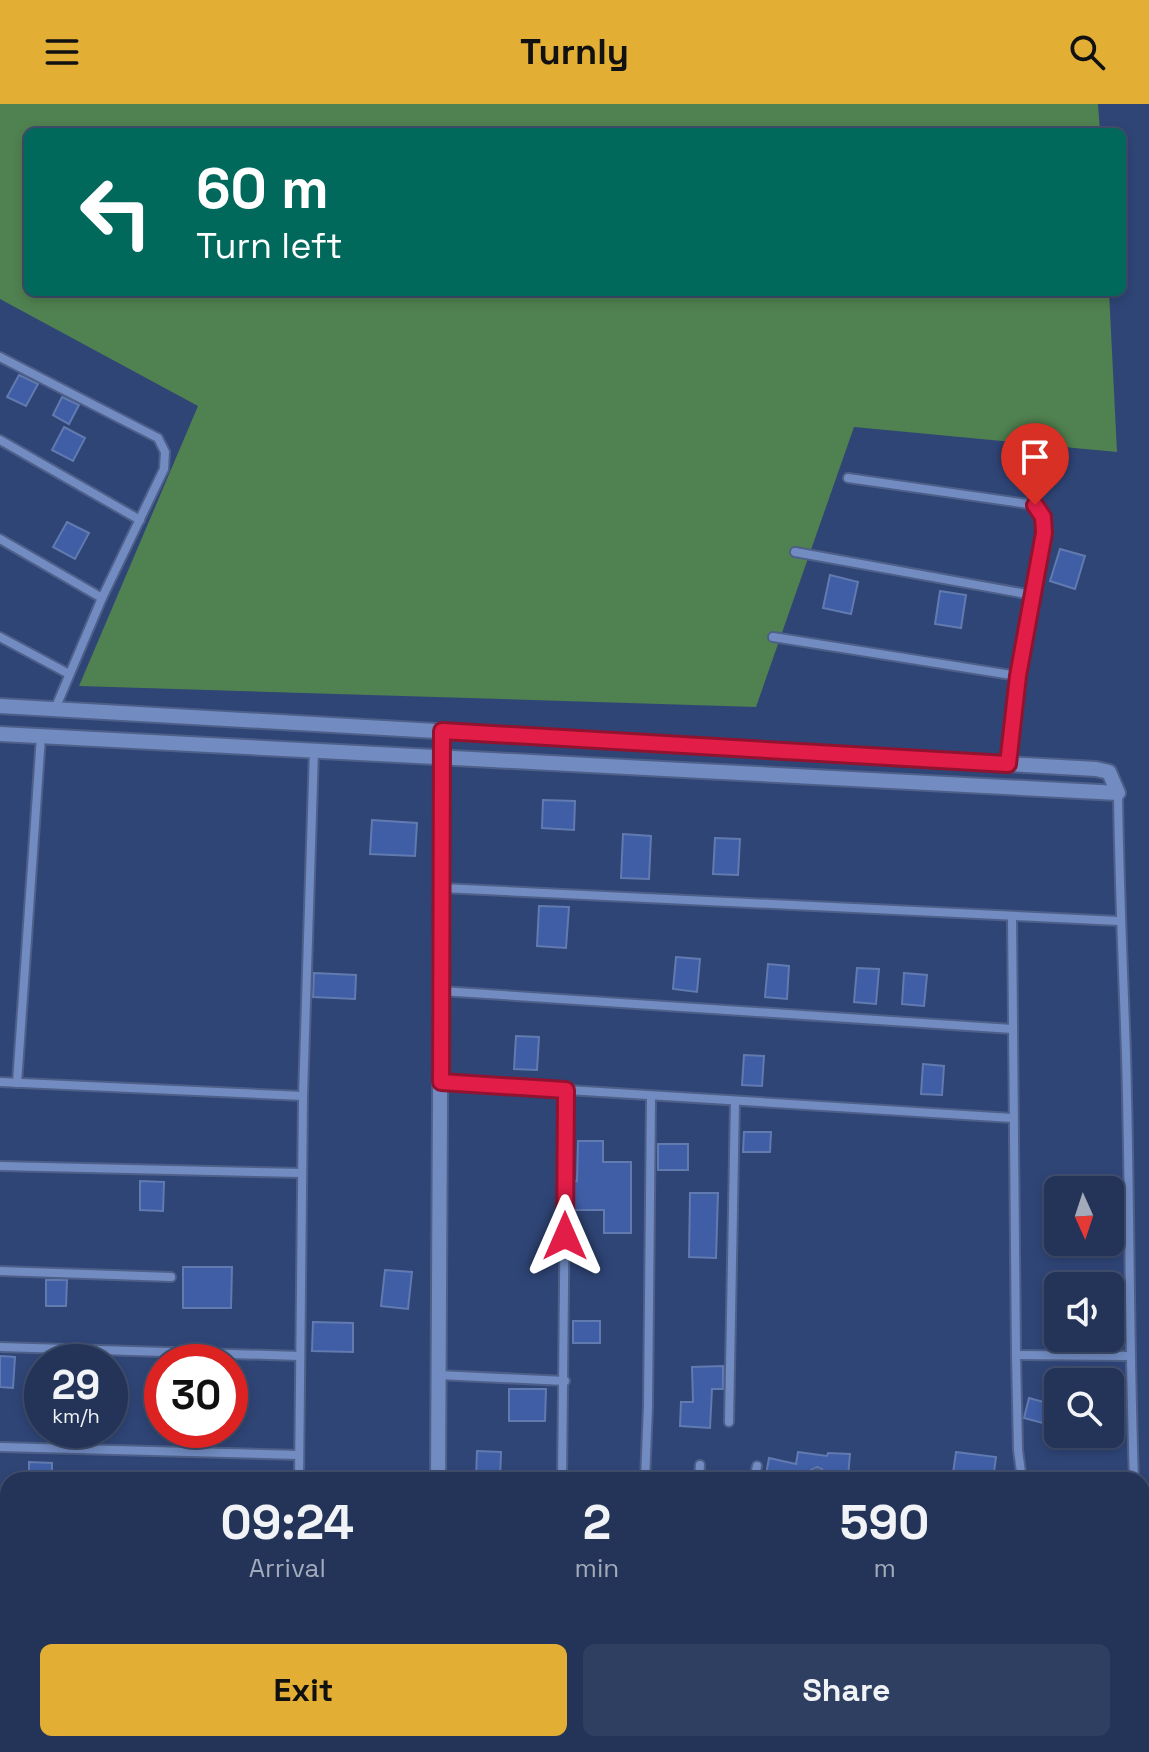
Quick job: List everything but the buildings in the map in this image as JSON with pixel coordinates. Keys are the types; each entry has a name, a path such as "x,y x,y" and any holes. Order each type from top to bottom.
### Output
{"street":[{"path":"0,357 158,438 166,460 55,709"},
{"path":"0,440 140,520"},
{"path":"848,478 1035,505 1043,517 1044,533 1018,676 1008,764"},
{"path":"0,539 102,598"},
{"path":"795,552 1032,595"},
{"path":"0,637 69,674"},
{"path":"773,637 1018,676"},
{"path":"0,706 1109,772 1118,793 1134,1472"},
{"path":"438,1472 442,731"},
{"path":"0,734 1118,793"},
{"path":"17,1083 41,736"},
{"path":"299,1472 303,1096 314,750"},
{"path":"442,888 1119,921"},
{"path":"1012,917 1012,1118 1021,1472"},
{"path":"441,991 1012,1029"},
{"path":"0,1082 303,1096"},
{"path":"441,1082 1012,1118"},
{"path":"562,1472 566,1090"},
{"path":"645,1472 651,1096"},
{"path":"729,1422 735,1101"},
{"path":"0,1166 302,1173"},
{"path":"0,1271 171,1277"},
{"path":"0,1347 300,1356"},
{"path":"1016,1355 1130,1356"},
{"path":"439,1375 565,1381"},
{"path":"0,1447 299,1455"},
{"path":"700,1465 700,1472"},
{"path":"756,1472 757,1466"}],"green space":[{"path":"0,104 1098,104 1100,128 24,128 24,296 1109,296 1117,452 854,427 756,707 79,686 198,406 0,299"}],"route":[{"path":"565,1236 566,1090 441,1082 442,731 1008,764 1018,676 1044,533 1043,517 1035,505"}]}
